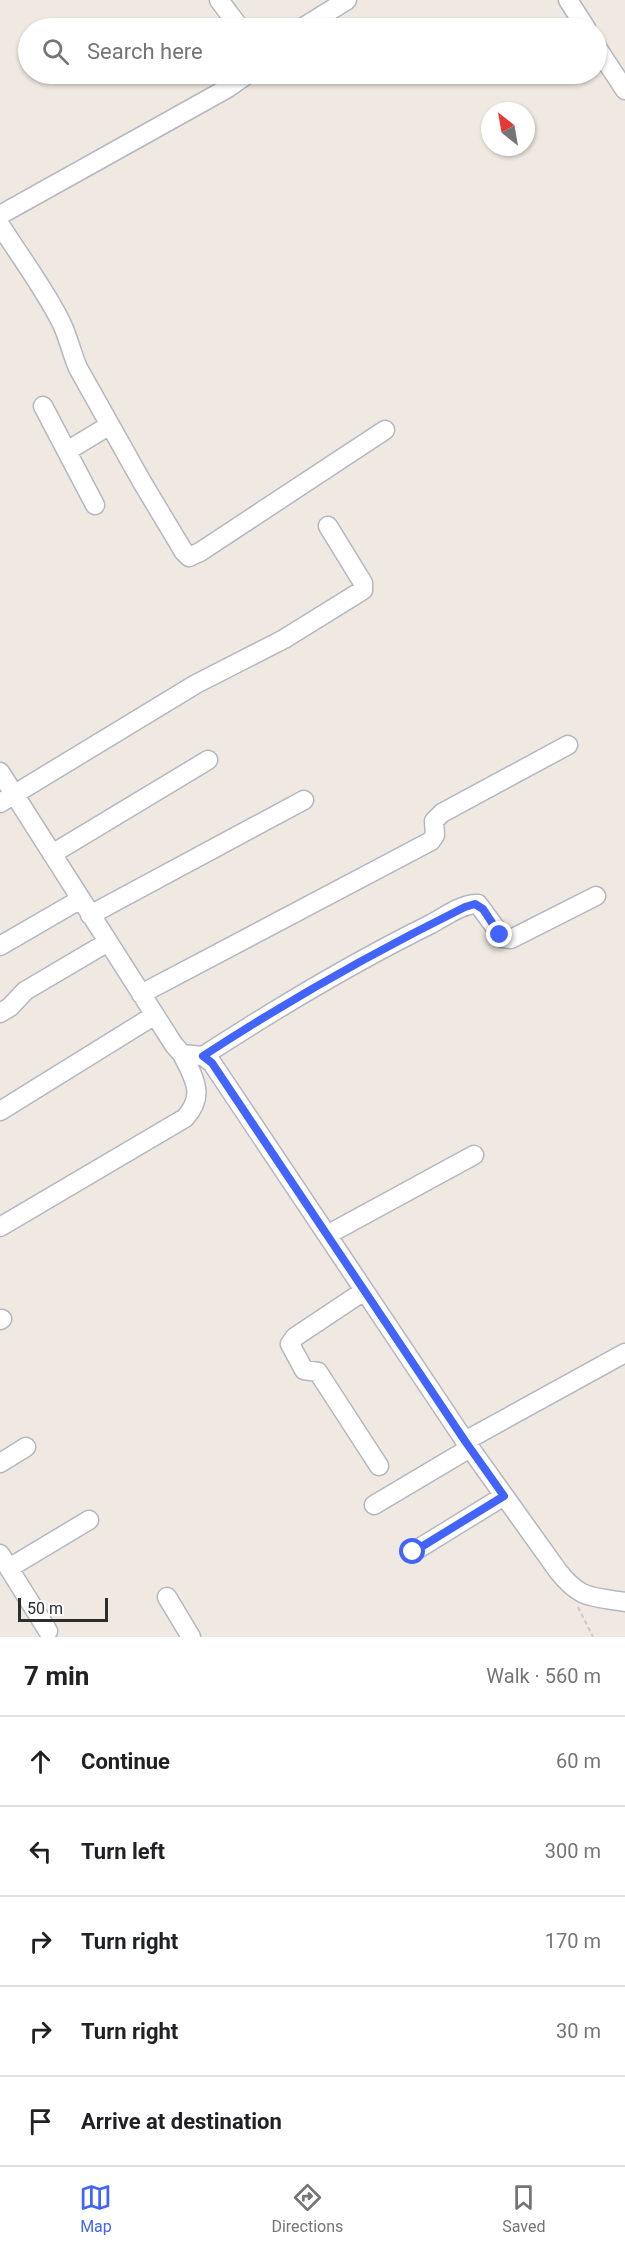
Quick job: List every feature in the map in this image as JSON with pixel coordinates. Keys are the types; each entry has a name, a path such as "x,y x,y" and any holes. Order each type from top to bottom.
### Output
{"street":[{"path":"318,18 347,0"},
{"path":"567,0 579,18"},
{"path":"219,1 220,18"},
{"path":"219,1 232,18"},
{"path":"607,61 625,90"},
{"path":"0,215 220,84"},
{"path":"0,225 55,310 73,358 141,482 189,557 385,430"},
{"path":"43,406 95,505"},
{"path":"67,451 110,425"},
{"path":"7,799 196,684 276,643 361,592 364,588 363,583 328,526"},
{"path":"141,994 431,841 435,835 434,821 442,813 568,745"},
{"path":"52,854 208,760"},
{"path":"0,772 7,799 52,854 174,1046 182,1054 193,1076 198,1094 193,1109 185,1118 0,1227"},
{"path":"0,946 86,907 304,800"},
{"path":"203,1056 308,990 465,907 478,904 503,938 511,939 596,896"},
{"path":"0,1013 10,1007 25,991 108,942"},
{"path":"0,1111 154,1015"},
{"path":"182,1054 203,1056 212,1063 468,1445 558,1571 575,1590 584,1595 625,1602"},
{"path":"327,1235 474,1155"},
{"path":"364,1291 295,1336 290,1344 304,1370 318,1372 379,1466"},
{"path":"374,1505 468,1445 625,1353"},
{"path":"0,1464 26,1447"},
{"path":"413,1552 504,1496"},
{"path":"48,1631 4,1561 89,1520"},
{"path":"167,1597 191,1637"}],"path":[{"path":"575,1590 576,1603 593,1637"}],"route":[{"path":"413,1552 504,1496 212,1063 203,1056 308,990 407,936 472,904 478,904 483,909 500,935"}]}
